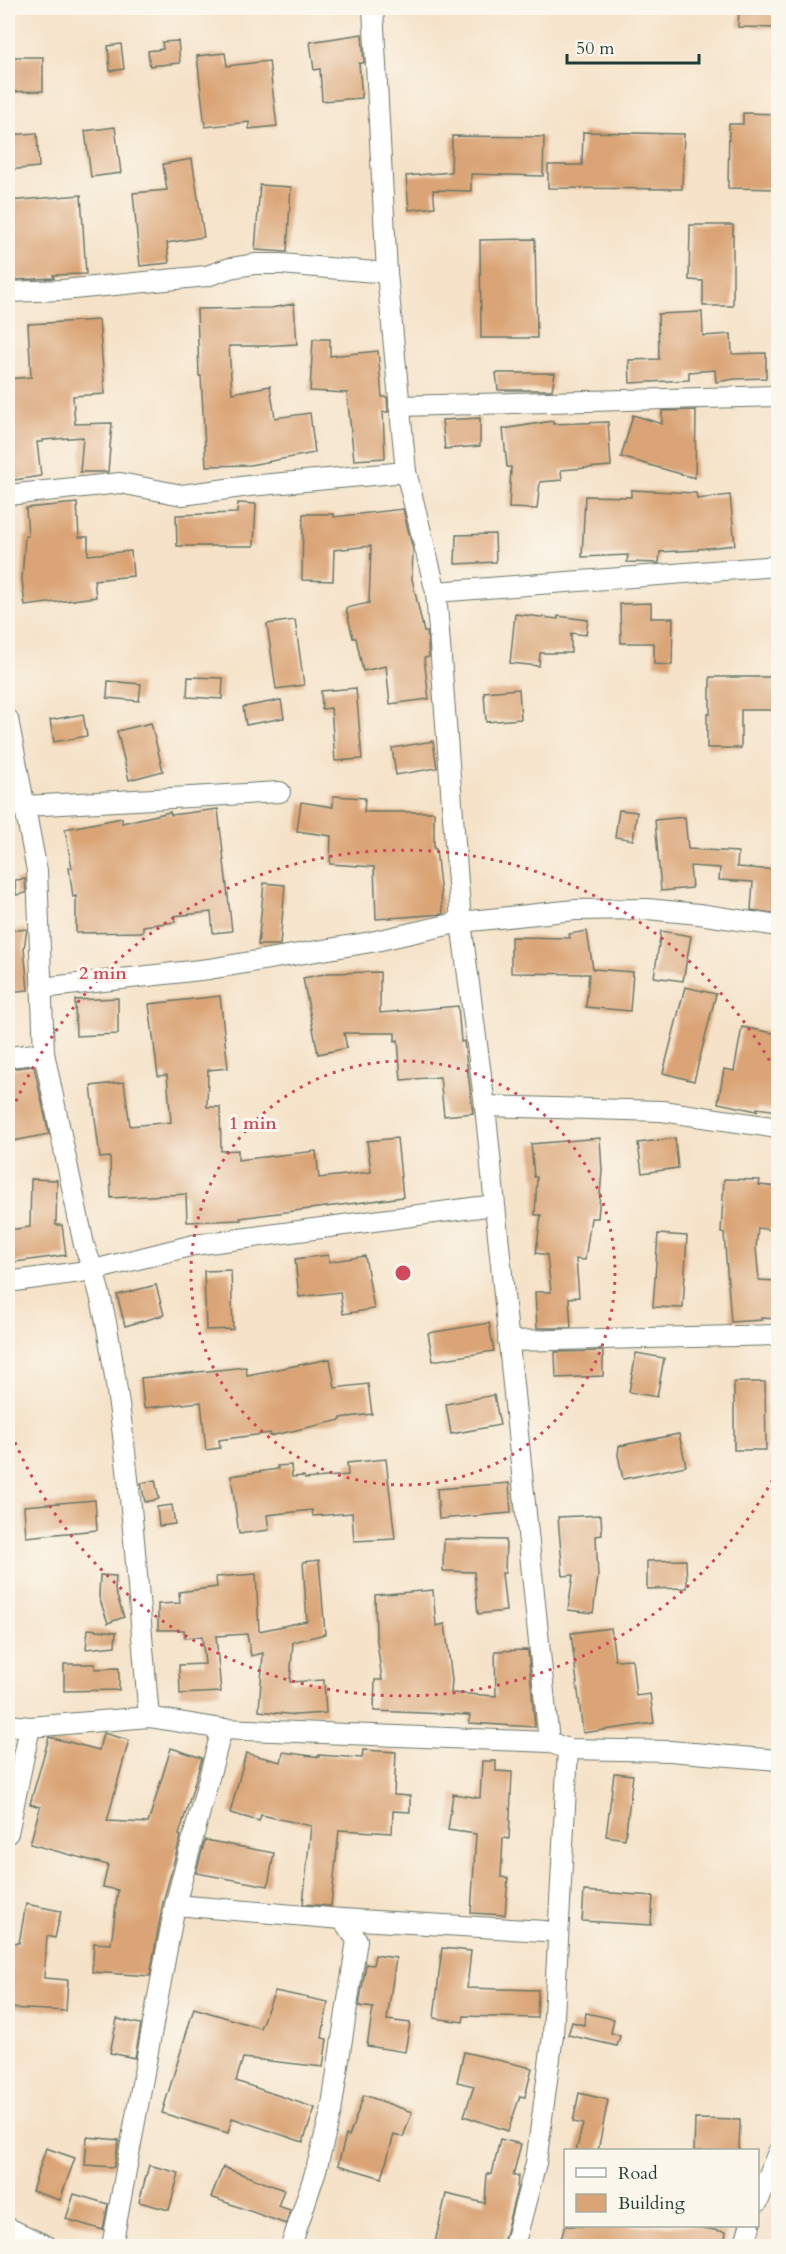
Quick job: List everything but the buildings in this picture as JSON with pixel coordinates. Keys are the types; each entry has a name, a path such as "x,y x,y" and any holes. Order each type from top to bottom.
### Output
{"street":[{"path":"373,8 387,273 405,472 436,592 461,922 485,1106 549,1742"},
{"path":"8,292 63,290 207,276 230,268 255,264 387,273"},
{"path":"399,406 778,396"},
{"path":"8,495 120,483 182,495 249,486 405,472"},
{"path":"436,592 778,566"},
{"path":"8,719 13,780 25,806 37,871 44,1053 84,1245 94,1270 110,1346 124,1436 149,1717"},
{"path":"25,806 280,792"},
{"path":"42,988 220,967 371,942 461,922 575,910 647,909 778,926"},
{"path":"8,1057 44,1053"},
{"path":"485,1106 662,1111 778,1128"},
{"path":"8,1282 94,1270 194,1245 494,1205"},
{"path":"508,1341 778,1335"},
{"path":"8,1725 30,1727 149,1717 222,1729 549,1742 568,1749 670,1751 778,1760"},
{"path":"8,1833 30,1727"},
{"path":"112,2247 175,1905 222,1729"},
{"path":"514,2247 536,2163 553,2035 568,1749"},
{"path":"175,1905 342,1919 545,1931"},
{"path":"291,2247 316,2170 331,2112 357,1940 342,1919"},
{"path":"759,2200 778,2152"},
{"path":"744,2247 750,2227"},
{"path":"8,2228 47,2247"}]}
